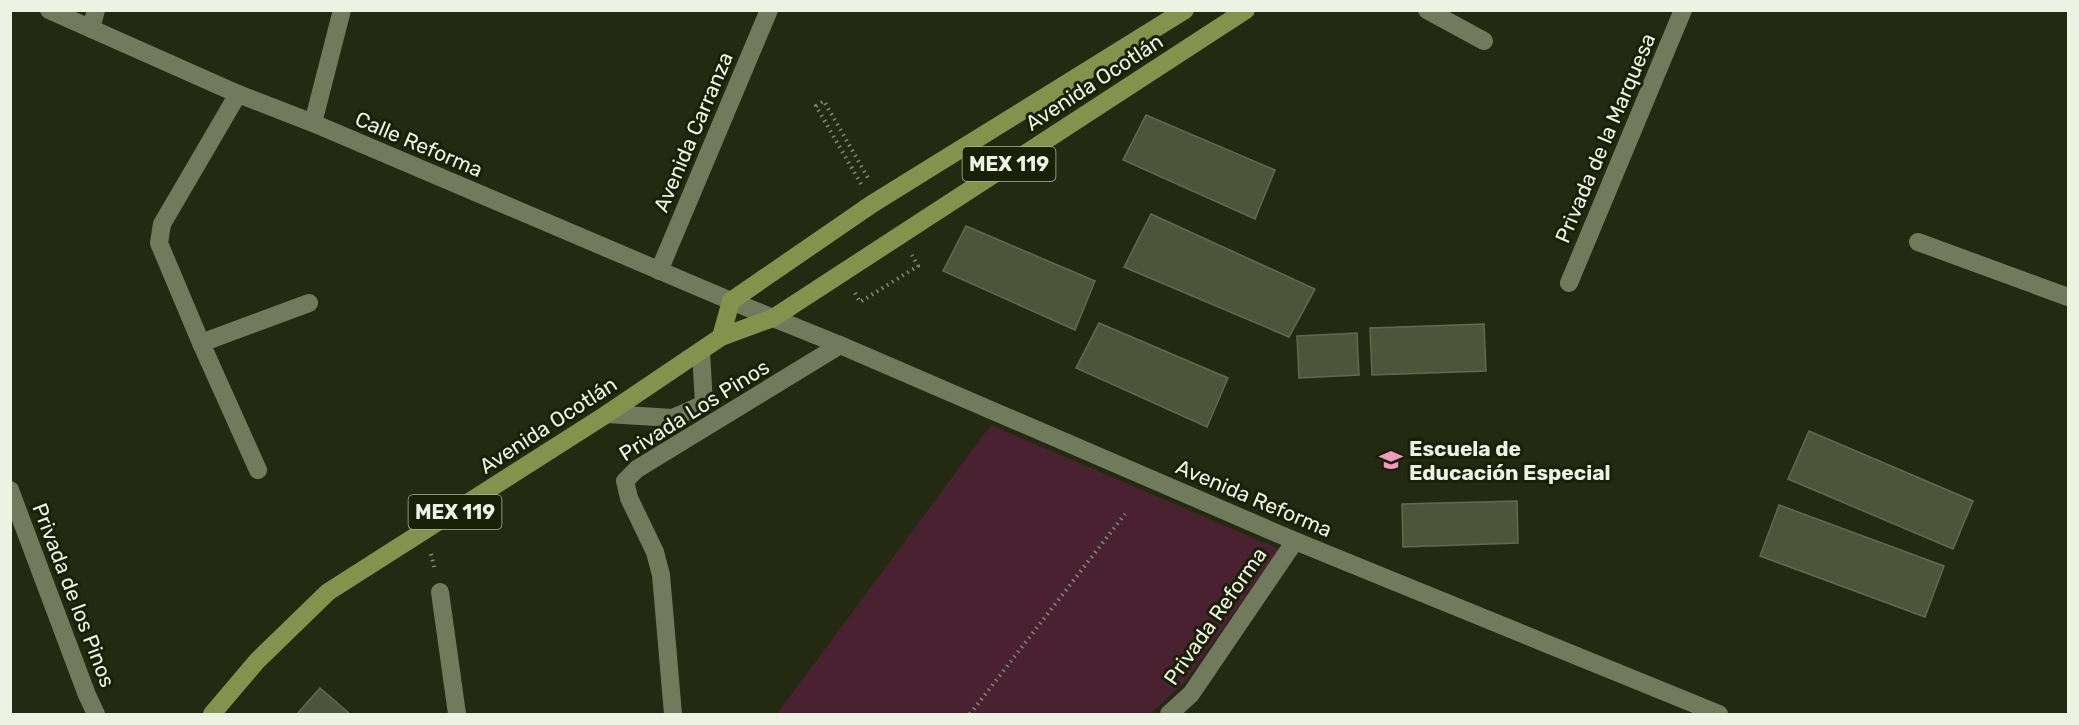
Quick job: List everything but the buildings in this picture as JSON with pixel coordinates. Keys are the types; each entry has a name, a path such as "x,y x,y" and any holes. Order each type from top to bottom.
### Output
{"main road":[{"name":"Avenida Ocotlán","path":"731,301 872,204 1185,10"},
{"name":"Avenida Ocotlán","path":"212,714 257,660 328,592 607,414 721,337 772,318 1244,11"},
{"path":"721,337 731,301"}],"street":[{"name":"Calle Reforma","path":"49,10 238,94 313,123 772,318"},
{"path":"91,29 96,10"},
{"path":"313,123 342,10"},
{"name":"Avenida Carranza","path":"659,271 769,10"},
{"path":"1427,10 1484,41"},
{"name":"Privada de la Marquesa","path":"1569,283 1683,10"},
{"path":"238,94 162,224 159,243 258,470"},
{"path":"1918,242 2068,297"},
{"path":"201,343 309,303"},
{"name":"Avenida Reforma","path":"772,318 840,345 1295,541 1719,714"},
{"name":"Privada Los Pinos","path":"674,714 661,575 655,552 628,498 625,481 637,469 840,345"},
{"path":"607,414 673,418 704,404 701,352"},
{"name":"Privada de los Pinos","path":"10,490 96,714"},
{"name":"Privada Reforma","path":"1168,714 1191,694 1295,541"},
{"path":"440,592 457,714"}],"path":[{"path":"845,139 824,101 816,106 850,167"},
{"path":"860,302 918,266"},
{"path":"970,714 1125,514"},
{"path":"426,530 440,592"}],"shaded area":[{"path":"991,425 1279,549 1186,681 1150,714 777,714"}],"place":[{"name":"Escuela de Educación Especial","path":"1391,460"}]}
